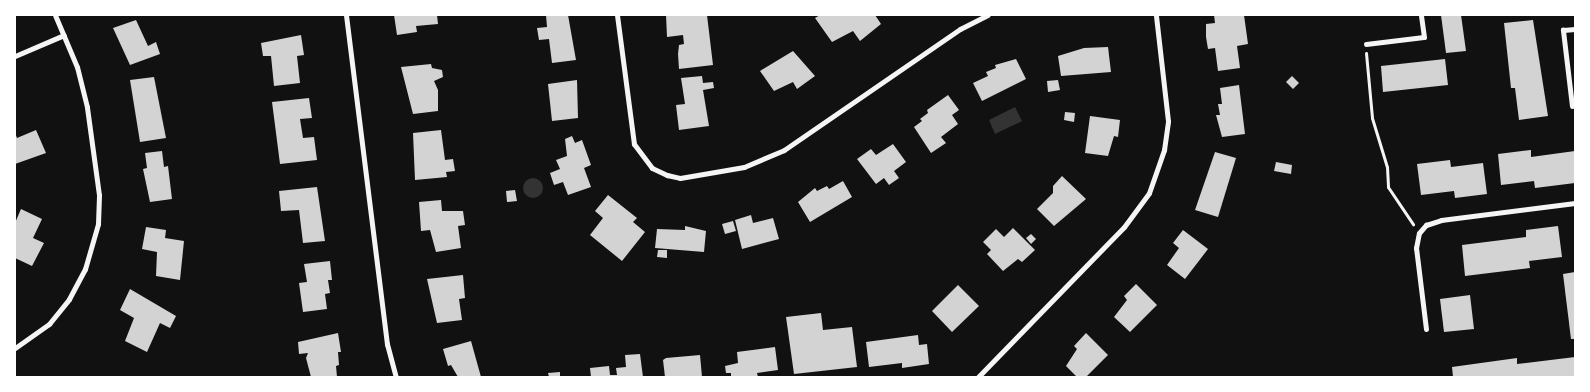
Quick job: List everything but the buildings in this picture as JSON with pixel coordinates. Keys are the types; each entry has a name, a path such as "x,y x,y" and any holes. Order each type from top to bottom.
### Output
{"street":[{"path":"15,348 49,324 69,299 85,269 98,224 99,195 89,116 80,76 55,15"},
{"path":"346,15 388,344 396,377"},
{"path":"617,15 632,139 642,158 663,174 680,178 717,173 769,158 799,141 960,29 988,15"},
{"path":"978,377 1124,227 1149,193 1164,150 1168,121 1156,15"},
{"path":"1366,44 1424,37 1421,15"},
{"path":"1572,106 1564,30 1575,29"},
{"path":"15,56 64,35"},
{"path":"1426,328 1416,248 1420,232 1436,221 1575,203"}],"path":[{"path":"1366,44 1372,118 1387,167 1389,191 1420,232"}],"shaded area":[{"path":"1015,107 1022,121 995,134 989,120"},
{"path":"533,178 540,181 543,188 540,195 533,198 526,195 523,188 526,181"}]}
